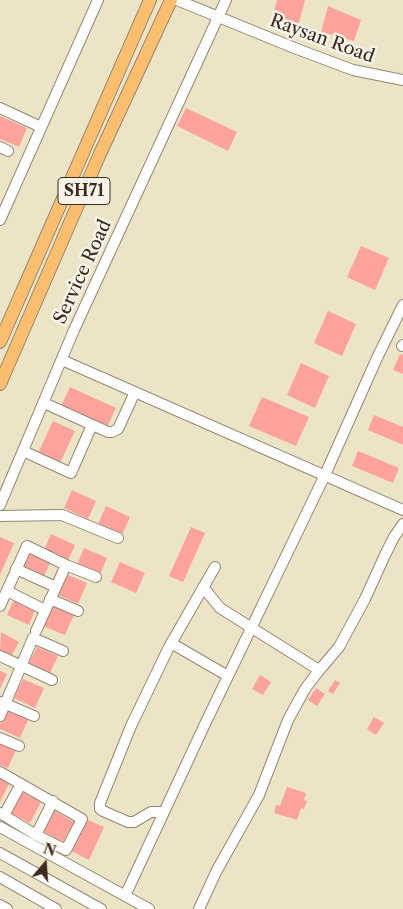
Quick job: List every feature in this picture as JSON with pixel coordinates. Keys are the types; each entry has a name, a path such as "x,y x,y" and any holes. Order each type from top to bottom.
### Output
{"main road":[{"name":"SH71","path":"0,342 150,0"},
{"name":"SH71","path":"0,384 99,156 172,0"}],"street":[{"path":"0,220 98,0"},
{"name":"Raysan Road","path":"177,0 353,70 403,80"},
{"name":"Service Road","path":"0,505 74,330 226,0"},
{"path":"0,108 41,127"},
{"path":"125,896 324,476 377,358 402,311"},
{"path":"62,360 403,510"},
{"path":"44,403 108,432 112,432 118,429 135,392"},
{"path":"23,451 71,473 92,425"},
{"path":"0,516 62,515 118,538"},
{"path":"199,909 216,872 259,795 288,720 305,689 339,647 365,599 385,555 403,524"},
{"path":"0,606 27,546 96,577"},
{"path":"36,631 66,565"},
{"path":"164,812 152,812 134,822 128,822 102,811 100,803 131,726 171,644 215,567"},
{"path":"16,569 56,587"},
{"path":"203,588 220,608 319,670"},
{"path":"7,591 45,610"},
{"path":"50,599 78,611"},
{"path":"0,716 3,703 33,638 63,651"},
{"path":"171,644 228,676"},
{"path":"0,656 52,680"},
{"path":"3,703 34,716"},
{"path":"0,738 19,746"},
{"path":"0,772 53,802 82,819 66,850 36,835 2,814 21,784"},
{"path":"36,835 53,802"},
{"path":"0,827 149,909"},
{"path":"0,853 101,909"},
{"path":"0,877 56,909"},
{"path":"0,905 7,909"}],"building":[{"path":"277,0 305,0 298,27 272,20"},
{"path":"328,6 361,20 354,41 321,32"},
{"path":"186,108 237,132 228,151 177,126"},
{"path":"0,116 27,128 19,147 0,139"},
{"path":"361,246 389,258 375,290 347,277"},
{"path":"328,311 356,324 342,356 314,343"},
{"path":"400,354 403,355 403,374 393,370"},
{"path":"301,363 329,376 315,408 287,395"},
{"path":"70,387 116,408 106,429 60,408"},
{"path":"262,397 309,417 296,446 249,426"},
{"path":"374,415 403,427 403,445 368,430"},
{"path":"53,421 75,431 60,463 38,453"},
{"path":"358,451 399,468 393,483 352,466"},
{"path":"72,490 96,501 88,519 64,508"},
{"path":"106,506 130,517 122,535 98,524"},
{"path":"191,527 205,533 183,582 169,576"},
{"path":"51,534 75,545 68,561 44,550"},
{"path":"0,537 14,543 0,575"},
{"path":"84,548 107,558 100,575 77,565"},
{"path":"28,553 50,563 43,578 21,568"},
{"path":"120,562 145,573 136,593 111,582"},
{"path":"66,574 87,583 78,604 56,594"},
{"path":"14,600 35,610 29,625 7,615"},
{"path":"52,605 74,615 65,635 43,626"},
{"path":"1,632 19,642 12,655 0,650"},
{"path":"37,647 58,656 50,673 29,663"},
{"path":"0,671 7,674 0,689"},
{"path":"260,675 271,682 263,695 252,689"},
{"path":"23,679 44,688 35,708 14,698"},
{"path":"335,680 340,683 333,694 328,691"},
{"path":"316,688 325,694 317,706 308,700"},
{"path":"7,709 29,718 20,738 0,729"},
{"path":"374,717 384,723 376,735 367,729"},
{"path":"0,742 16,750 8,768 0,765"},
{"path":"0,777 10,782 0,802"},
{"path":"287,787 306,793 304,800 307,801 304,809 301,808 297,820 274,813 276,805 280,806"},
{"path":"20,791 41,802 30,823 9,812"},
{"path":"53,810 74,822 63,842 42,831"},
{"path":"86,819 104,827 89,860 71,851"}]}
